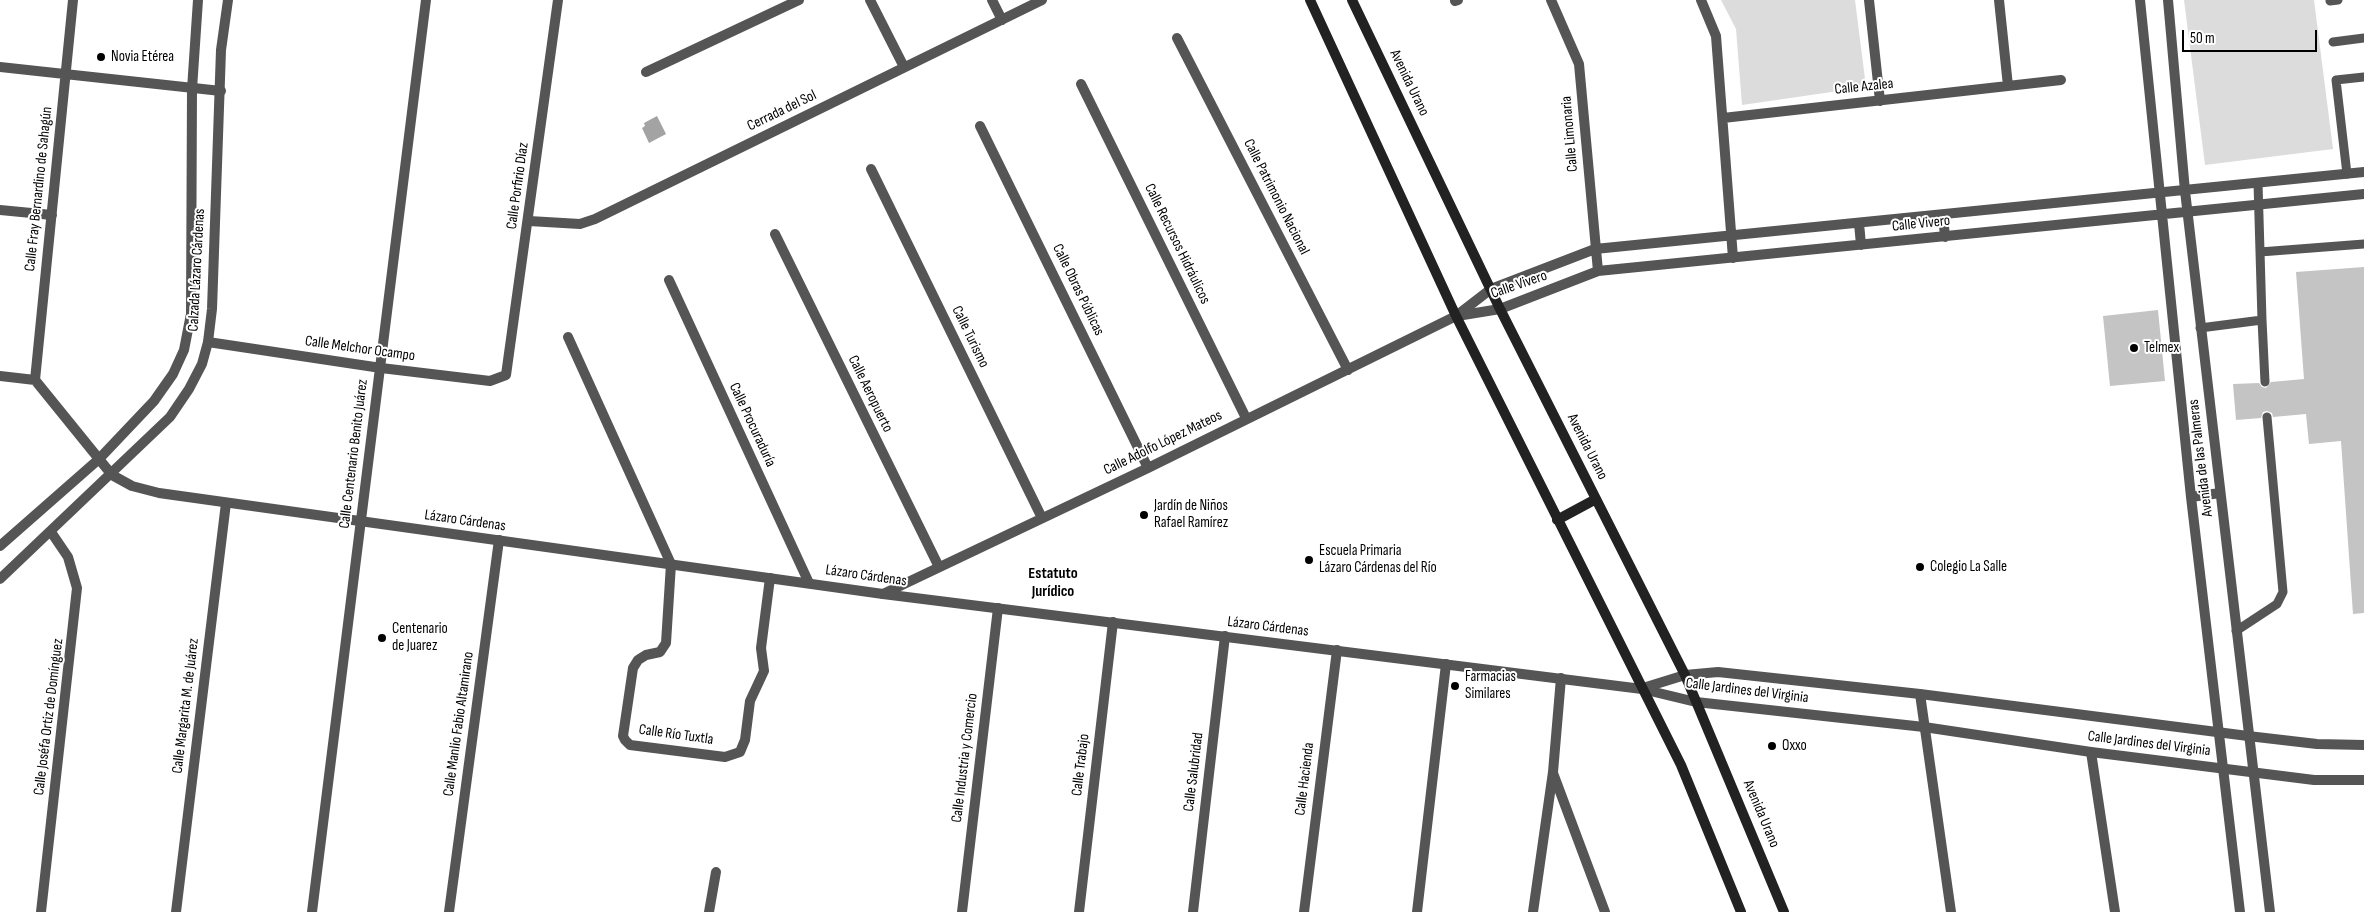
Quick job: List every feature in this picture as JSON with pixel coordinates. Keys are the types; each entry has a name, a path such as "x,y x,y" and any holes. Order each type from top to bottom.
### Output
{"main road":[{"path":"1310,0 1456,316 1681,765 1741,912"},
{"name":"Avenida Urano","path":"1352,0 1500,309 1685,674 1784,912"},
{"path":"1557,520 1596,499"}],"street":[{"name":"Calle Fray Bernardino de Sahagún","path":"35,380 73,0"},
{"name":"Calzada Lázaro Cárdenas","path":"0,546 99,459 154,401 173,374 184,350 191,314 192,89 198,0"},
{"name":"Calzada Lázaro Cárdenas","path":"0,579 112,475 170,418 198,372 208,342 212,309 221,50 228,0"},
{"name":"Calle Centenario Benito Juárez","path":"312,912 426,0"},
{"name":"Calle Porfirio Díaz","path":"506,375 529,221 558,0"},
{"path":"646,72 799,0"},
{"path":"870,0 904,67"},
{"path":"992,0 1002,20"},
{"name":"Cerrada del Sol","path":"529,221 580,224 596,219 1042,0"},
{"name":"Calle Limonaria","path":"1551,0 1579,64 1598,271"},
{"path":"1701,0 1716,36 1733,258"},
{"path":"1869,0 1880,101"},
{"path":"1999,0 2008,86"},
{"name":"Avenida de las Palmeras","path":"2140,0 2160,215 2221,769 2240,912"},
{"name":"Avenida de las Palmeras","path":"2168,0 2185,191 2200,328 2270,912"},
{"name":"Calle Patrimonio Nacional","path":"1178,38 1348,370"},
{"path":"0,67 221,91"},
{"name":"Calle Azalea","path":"1723,118 2061,80"},
{"name":"Calle Recursos Hidráulicos","path":"1081,84 1246,418"},
{"name":"Calle Obras Públicas","path":"980,126 1148,468"},
{"name":"Calle Turismo","path":"871,169 1042,518"},
{"name":"Calle Vivero","path":"1456,316 1491,289 1595,250 2364,172"},
{"name":"Calle Vivero","path":"1456,316 1500,309 1598,271 2364,194"},
{"path":"0,210 52,215"},
{"path":"1944,215 1945,237"},
{"path":"1858,223 1861,245"},
{"name":"Calle Aeropuerto","path":"775,234 939,567"},
{"name":"Calle Procuraduría","path":"668,280 809,583"},
{"name":"Calle Adolfo López Mateos","path":"882,594 1148,468 1456,316"},
{"path":"568,337 671,564"},
{"name":"Calle Melchor Ocampo","path":"208,342 381,368 490,381 506,375"},
{"path":"0,376 35,380"},
{"name":"Lázaro Cárdenas","path":"35,380 112,475 132,486 159,493 882,594 1642,688"},
{"path":"2191,497 2220,493"},
{"name":"Calle Margarita M. de Juárez","path":"176,912 226,503"},
{"name":"Calle Joséfa Ortiz de Domínguez","path":"42,912 77,588 68,557 51,532"},
{"name":"Calle Manlio Fabio Altamirano","path":"449,912 499,540"},
{"name":"Calle Río Tuxtla","path":"671,564 666,643 660,652 646,655 638,660 633,668 623,736 630,744 725,757 740,752 745,740 750,701 764,671 761,648 770,578"},
{"name":"Calle Industria y Comercio","path":"962,912 998,608"},
{"name":"Calle Trabajo","path":"1079,912 1114,622"},
{"name":"Calle Salubridad","path":"1193,912 1225,636"},
{"name":"Calle Hacienda","path":"1304,912 1337,650"},
{"path":"1417,912 1446,664"},
{"name":"Calle Jardines del Virginia","path":"1642,688 1685,674 1718,672 1920,694 2317,744 2364,745"},
{"path":"1533,912 1553,772 1561,678"},
{"name":"Calle Jardines del Virginia","path":"1642,688 1696,702 1924,727 2221,769 2314,780 2364,780"},
{"path":"1920,694 1951,912"},
{"path":"2091,752 2115,912"},
{"path":"1553,772 1605,912"},
{"path":"709,912 716,872"}],"lane":[{"path":"2333,42 2364,38"},
{"path":"2346,174 2336,80 2364,77"},
{"path":"2258,183 2265,382"},
{"path":"2260,252 2364,244"},
{"path":"2200,328 2262,320"},
{"path":"2236,631 2277,604 2282,592 2267,417"}],"shaded area":[{"path":"1721,0 1855,0 1866,87 1742,105 1736,29"},
{"path":"2184,0 2314,0 2333,149 2205,165"},
{"path":"657,116 666,134 649,143 642,128 645,126 644,123"}],"building":[{"path":"2364,267 2364,613 2353,614 2341,441 2309,444 2306,414 2273,417 2272,413 2267,411 2263,412 2261,418 2236,420 2233,384 2259,383 2262,387 2266,388 2271,382 2304,379 2296,272"},
{"name":"Telmex","path":"2158,310 2165,381 2110,386 2103,316"}],"place":[{"name":"Novia Etérea","path":"101,57"},
{"name":"Telmex","path":"2134,348"},
{"name":"Jardín de Niños Rafael Ramírez","path":"1144,515"},
{"name":"Escuela Primaria Lázaro Cárdenas del Río","path":"1309,560"},
{"name":"Colegio La Salle","path":"1920,567"},
{"name":"Centenario de Juarez","path":"382,638"},
{"name":"Farmacias Similares","path":"1455,686"},
{"name":"Oxxo","path":"1772,746"}],"district":[{"name":"Estatuto Jurídico","path":"1053,583"}]}
